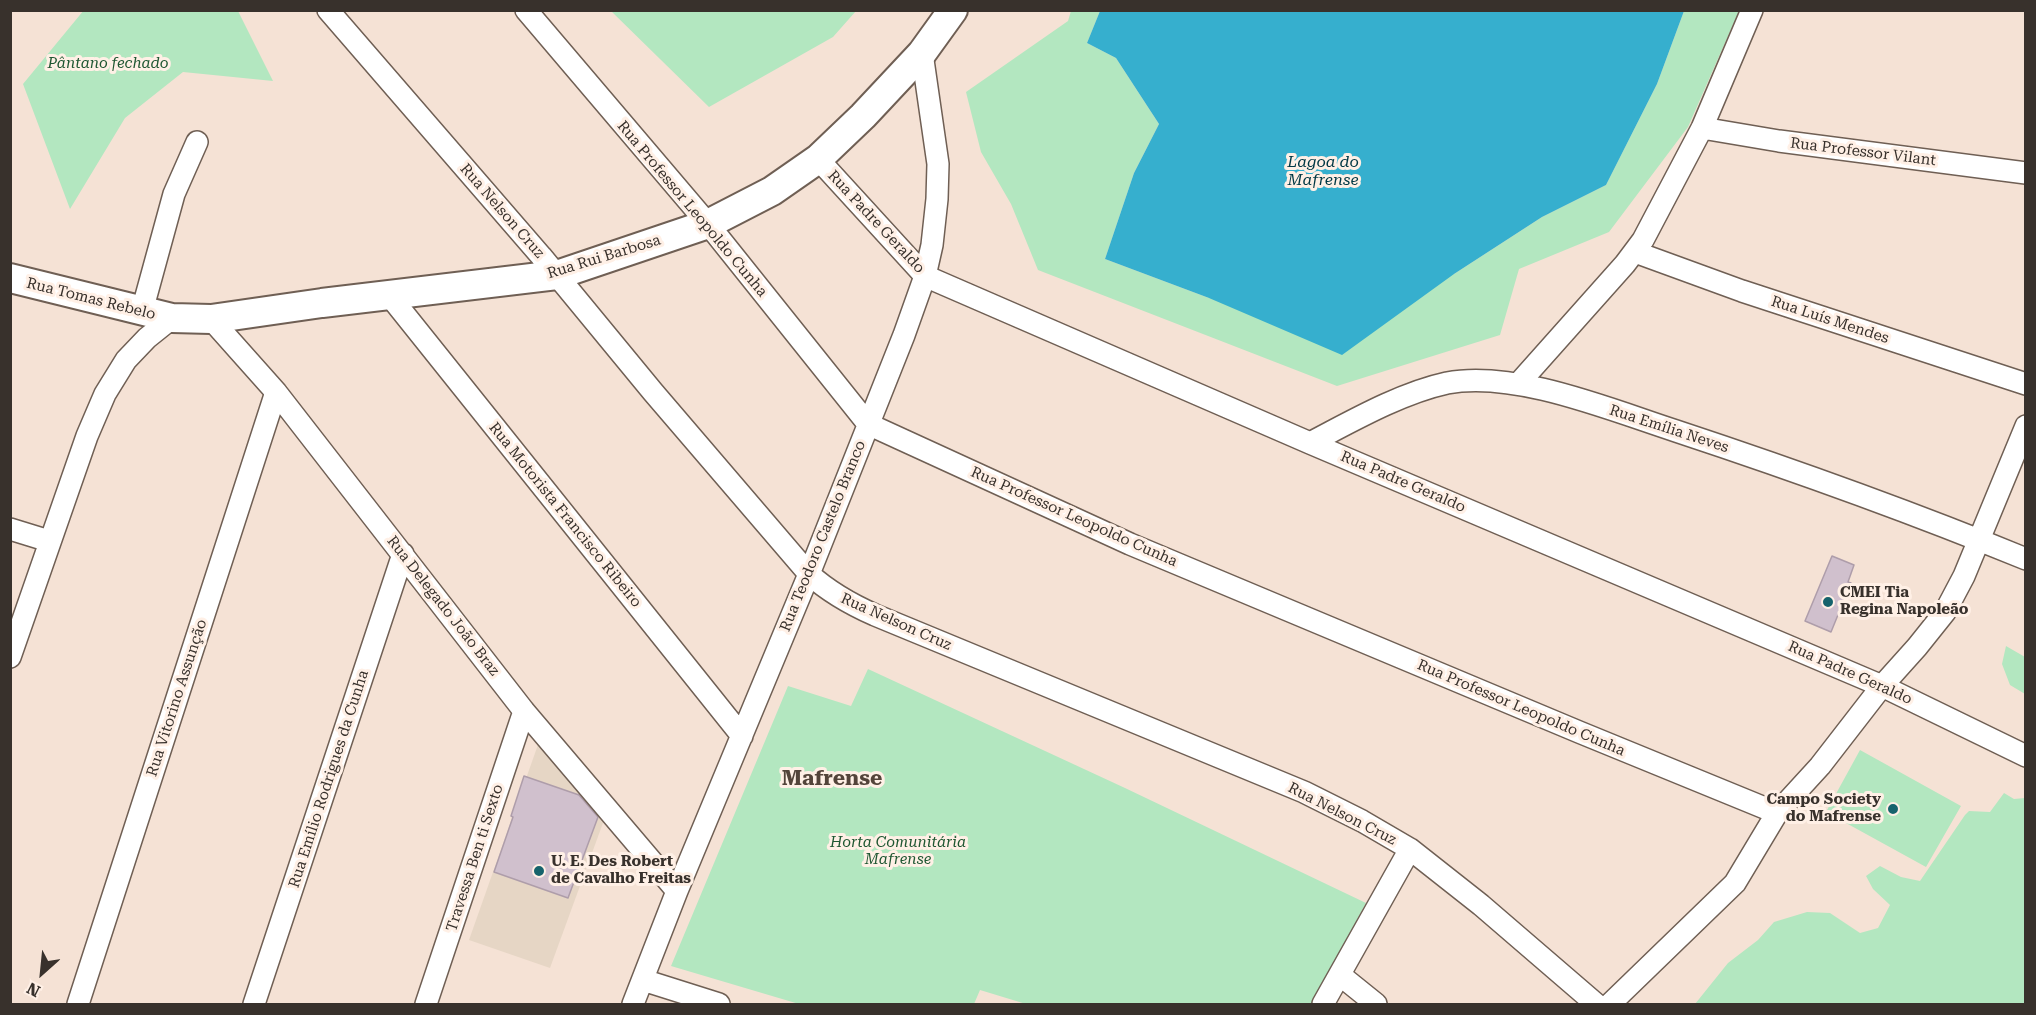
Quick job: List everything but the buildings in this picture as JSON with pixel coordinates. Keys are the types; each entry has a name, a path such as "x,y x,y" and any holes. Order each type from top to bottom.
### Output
{"street":[{"name":"Rua Nelson Cruz","path":"328,10 557,275 808,574 827,590 846,602 1304,792 1362,821 1410,849 1481,905 1596,1005"},
{"name":"Rua Professor Leopoldo Cunha","path":"526,10 708,224 868,424 1130,544 1777,813"},
{"name":"Rua Rui Barbosa","path":"172,318 211,320 388,295 557,275 708,224 772,191 818,159 863,116 922,52 953,10"},
{"path":"1519,383 1635,252 1701,128 1752,10"},
{"name":"Rua Teodoro Castelo Branco","path":"633,1005 677,891 904,336 925,276 934,222 938,164 922,52"},
{"name":"Rua Professor Vilant","path":"1701,128 1779,141 2025,173"},
{"path":"142,311 174,194 197,142"},
{"name":"Rua Padre Geraldo","path":"818,159 925,276 1310,443 1882,686 2025,756"},
{"name":"Rua Luís Mendes","path":"1635,252 1742,291 2025,384"},
{"name":"Rua Tomas Rebelo","path":"10,279 172,318"},
{"name":"Rua Motorista Francisco Ribeiro","path":"388,295 742,736"},
{"path":"10,657 49,541 87,436 105,394 126,360 147,338 172,318"},
{"name":"Rua Delegado João Braz","path":"211,320 276,392 524,711 677,891"},
{"name":"Rua Emília Neves","path":"1310,443 1415,393 1448,383 1477,381 1519,383 1610,409 1756,458 2025,559"},
{"name":"Rua Vitorino Assunção","path":"78,1005 276,392"},
{"path":"1610,1005 1735,883 1777,813 1820,765 1882,686 1917,647 1953,599 2025,426"},
{"path":"10,529 49,541"},
{"name":"Rua Emílio Rodrigues da Cunha","path":"254,1005 403,554"},
{"name":"Travessa Ben ti Sexto","path":"426,1005 524,711"},
{"path":"1323,1005 1410,849"},
{"path":"1340,975 1376,1005"},
{"path":"643,980 719,1005"}],"shaded area":[{"name":"U. E. Des Robert de Cavalho Freitas","path":"546,722 611,801 550,968 469,940"}],"green space":[{"name":"Pântano fechado","path":"84,10 238,11 273,81 183,72 125,118 70,209 23,84"},
{"path":"611,11 856,11 833,37 709,107"},
{"path":"1071,11 1100,11 1087,43 1116,58 1159,124 1134,173 1105,259 1209,298 1454,274 1542,217 1606,185 1657,84 1684,11 1739,11 1688,127 1609,232 1519,269 1500,335 1337,386 1038,270 1011,204 981,152 966,92 1068,21"},
{"path":"2006,646 2025,657 2025,694 2010,685 2002,664"},
{"name":"Horta Comunitária Mafrense","path":"868,669 1366,903 1312,1004 1026,1004 980,990 974,1004 799,1004 671,966 788,686 851,706"},
{"name":"Campo Society do Mafrense","path":"1860,750 1961,806 1926,867 1826,812"},
{"path":"2004,793 2014,799 2025,798 2025,1004 1695,1004 1728,963 1758,940 1774,922 1807,912 1830,913 1860,933 1878,928 1890,905 1873,889 1866,876 1880,866 1901,877 1920,881 1965,815 1969,811 1990,812"}],"water":[{"name":"Lagoa do Mafrense","path":"1100,10 1684,11 1657,84 1606,185 1542,217 1454,274 1342,355 1209,298 1105,259 1134,173 1159,124 1116,58 1087,43"}],"place":[{"name":"CMEI Tia Regina Napoleão","path":"1828,602"},
{"name":"Campo Society do Mafrense","path":"1893,809"},
{"name":"U. E. Des Robert de Cavalho Freitas","path":"539,871"}],"district":[{"name":"Mafrense","path":"832,779"}]}
